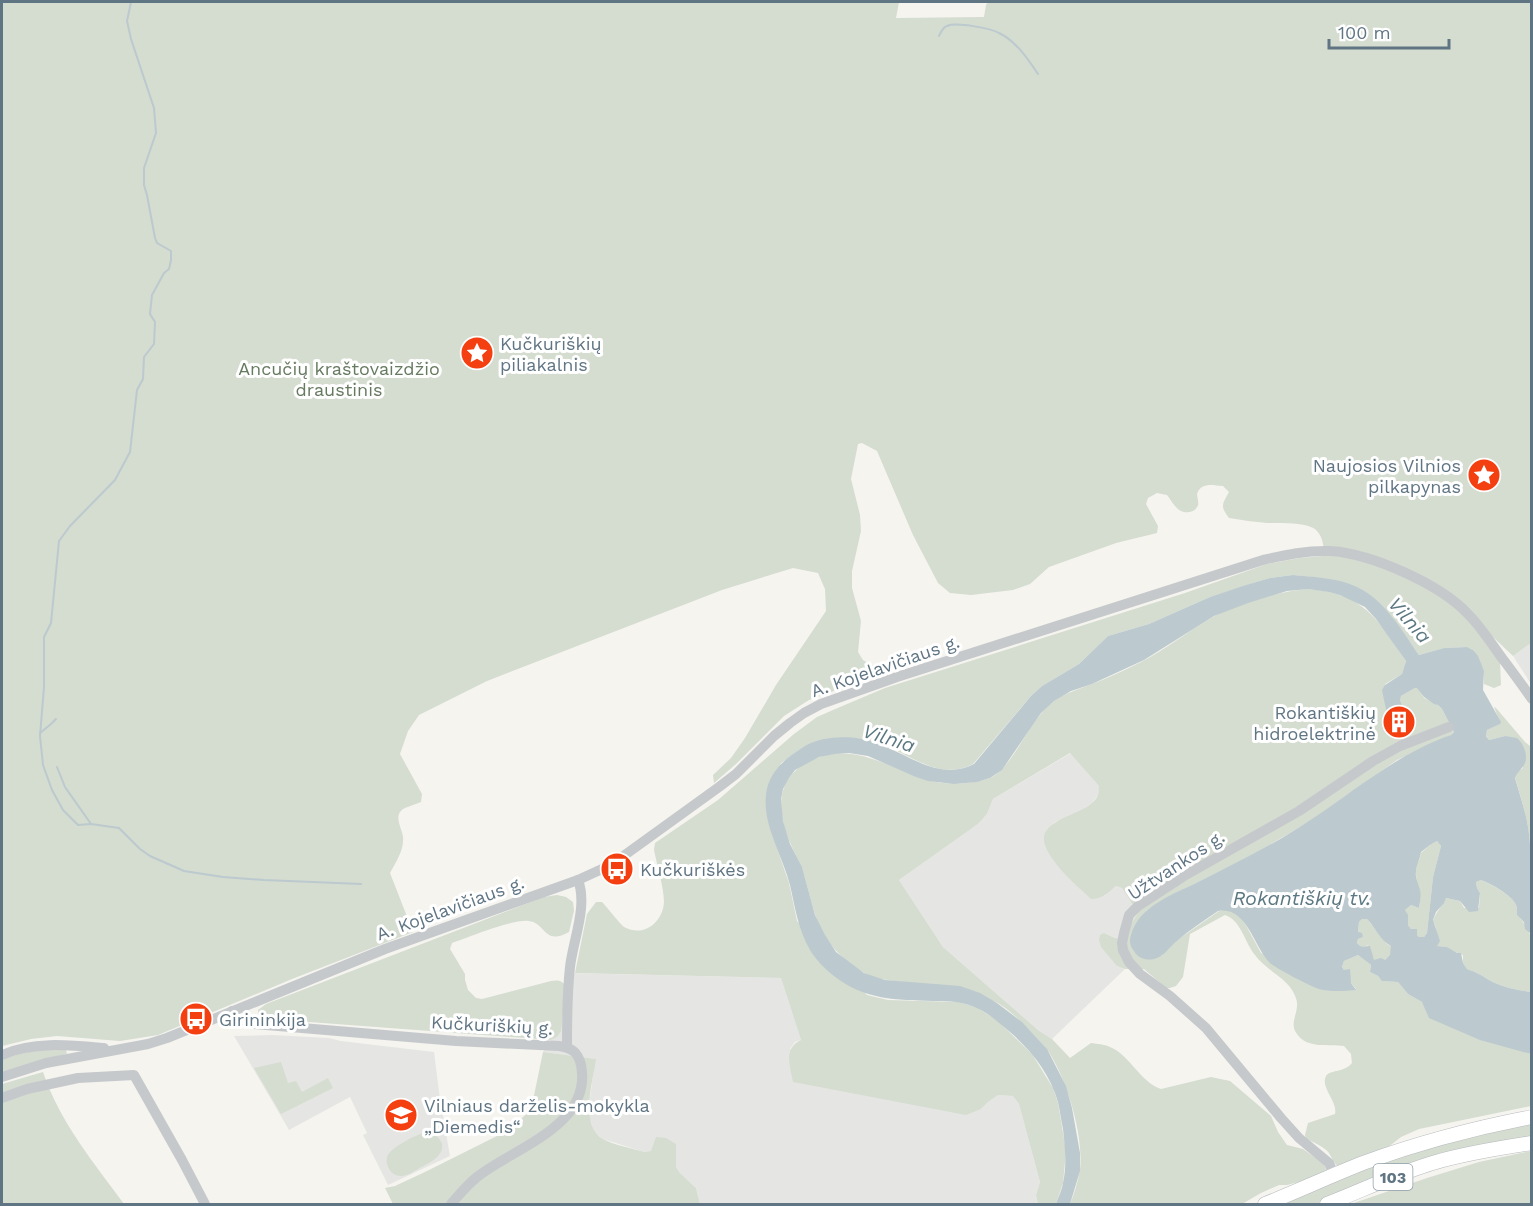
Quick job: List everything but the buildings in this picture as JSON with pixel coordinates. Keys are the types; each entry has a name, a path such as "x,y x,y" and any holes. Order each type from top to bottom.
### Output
{"main road":[{"name":"103","path":"1265,1204 1334,1175 1443,1137 1532,1117"},
{"name":"103","path":"1327,1204 1394,1176 1434,1163 1532,1143"}],"street":[{"name":"A. Kojelavičiaus g.","path":"2,1077 46,1063 119,1050 167,1038 436,930 578,880 622,856 719,787 736,774 774,736 804,713 821,704 897,677 1263,560 1311,552 1331,551 1353,554 1381,563 1434,588 1467,613 1532,699"},
{"name":"Užtvankos g.","path":"1334,1175 1329,1163 1299,1138 1206,1028 1170,996 1140,974 1129,962 1122,943 1124,933 1129,915 1138,906 1184,876 1299,811 1373,761 1400,746 1449,727"},
{"path":"567,1047 570,965 582,900 578,880"},
{"name":"Kučkuriškių g.","path":"232,1011 237,1019 266,1025 456,1041 567,1047 575,1051 580,1061 582,1081 575,1102 564,1118 554,1128 477,1177 451,1204"},
{"name":"A. Kojelavičiaus g.","path":"2,1055 30,1047 53,1045 119,1050"},
{"path":"2,1098 27,1089 78,1078 134,1075 205,1204"}],"shaded area":[{"path":"1531,643 1531,684 1513,656"},
{"path":"1071,753 1099,786 1098,795 1092,803 1079,812 1055,822 1047,829 1104,896 1116,886 1122,888 1138,913 1129,927 1126,940 1104,933 1117,966 1125,969 1052,1039 1038,1030 943,947 899,880 978,824 987,814 993,799"},
{"path":"567,973 781,978 801,1040 795,1042 790,1049 981,1109 998,1095 1013,1096 1019,1104 1040,1182 1036,1195 1038,1204 700,1204 696,1188 676,1167 651,1151 644,1152 603,1139 594,1132 588,1114 595,1059 543,1052 551,1040 557,1037"},
{"name":"Vilniaus darželis-mokykla „Diemedis“","path":"234,1036 329,1038 434,1052 450,1156 388,1185 363,1135 367,1133 350,1097 289,1130"}],"green space":[{"name":"Ancučių kraštovaizdžio draustinis","path":"2,2 899,2 896,18 984,17 988,2 1531,2 1531,643 1513,656 1493,637 1500,662 1501,685 1494,688 1484,684 1484,671 1473,650 1467,647 1444,648 1419,655 1388,612 1321,578 1293,575 1270,578 1210,597 1149,624 1108,636 1079,664 1042,686 973,764 960,769 947,770 934,767 886,746 865,740 848,739 824,740 808,745 781,763 768,819 789,883 797,921 867,995 888,1000 958,1002 976,1007 998,1021 1032,1054 1053,1088 1058,1103 1066,1151 1063,1183 1056,1204 1038,1204 1036,1195 1040,1182 1019,1104 1013,1096 998,1095 981,1109 966,1115 793,1082 789,1058 795,1043 801,1040 781,978 575,973 587,914 596,902 602,902 624,927 631,930 639,931 656,922 664,902 654,850 655,843 718,800 817,717 885,688 1185,593 1267,564 1324,556 1321,538 1318,532 1311,527 1229,518 1223,505 1229,492 1223,486 1207,485 1201,488 1197,494 1197,507 1188,512 1179,510 1167,495 1157,493 1148,498 1146,504 1158,526 1157,533 1116,543 1049,567 1030,584 1013,590 971,595 950,593 938,583 913,535 877,451 862,443 858,444 851,479 860,515 861,531 852,571 852,588 861,621 858,652 863,660 871,665 881,666 886,672 809,700 784,716 714,783 713,775 731,758 745,738 776,685 826,611 825,589 818,573 793,568 722,590 487,681 419,715 408,731 400,754 422,794 421,802 400,812 399,822 403,842 390,873 413,932 158,1035 120,1041 57,1036 2,1046"},
{"path":"1308,589 1343,596 1356,602 1377,621 1406,661 1402,674 1385,684 1387,714 1401,706 1401,696 1418,688 1424,698 1442,709 1454,732 1397,760 1310,821 1254,854 1162,900 1146,911 1161,956 1176,941 1219,911 1226,909 1235,912 1243,920 1261,953 1356,989 1342,967 1344,961 1358,955 1371,965 1370,972 1383,981 1398,982 1408,994 1422,1002 1511,1047 1531,1054 1531,1106 1419,1129 1401,1137 1387,1148 1338,1167 1327,1151 1306,1138 1305,1135 1308,1123 1335,1114 1334,1104 1325,1085 1326,1076 1349,1066 1352,1063 1351,1054 1344,1046 1312,1044 1301,1039 1294,1026 1297,1003 1294,993 1285,982 1259,960 1235,922 1225,915 1190,934 1183,977 1176,986 1170,988 1166,988 1144,969 1125,969 1117,966 1101,947 1100,935 1104,933 1126,940 1129,927 1138,913 1122,888 1116,886 1102,897 1091,899 1061,870 1047,850 1044,839 1047,830 1063,818 1093,803 1098,794 1099,786 1070,753 993,799 987,814 978,824 899,880 943,947 1038,1030 1052,1039 1070,1058 1091,1043 1100,1044 1117,1051 1147,1081 1161,1089 1211,1077 1230,1081 1271,1116 1287,1145 1303,1149 1324,1164 1326,1170 1306,1180 1279,1185 1242,1204 1070,1204 1080,1170 1081,1156 1077,1125 1068,1092 1048,1051 1017,1018 996,1002 877,978 855,967 840,955 833,948 818,923 802,868 787,835 782,812 783,790 795,771 806,763 822,756 837,754 867,757 940,783 966,783 990,778 1007,764 1037,719 1058,698 1141,662 1202,623 1232,608 1285,592"},
{"path":"1494,707 1525,742 1531,745 1531,859 1527,820 1515,777 1517,772 1523,768 1505,736 1489,740 1486,735 1487,730 1500,722"},
{"path":"1437,841 1441,846 1433,877 1427,933 1424,937 1419,937 1417,929 1411,929 1408,925 1405,910 1411,905 1419,908 1417,867 1421,853"},
{"path":"1481,880 1514,901 1517,915 1528,930 1532,941 1531,992 1509,988 1467,969 1463,963 1463,955 1447,947 1436,946 1439,941 1433,921 1446,898 1460,901 1464,908 1479,908 1480,893 1476,882"},
{"path":"557,895 573,902 574,911 569,932 561,936 550,935 535,923 522,921 452,943 450,949 465,974 468,990 476,998 482,999 551,981 564,984 566,986 561,1031 551,1040 262,1018 258,1014 258,1010 266,1004 544,897"},
{"path":"1367,919 1391,946 1391,955 1385,960 1374,960 1368,945 1364,948 1357,943 1358,939 1363,937 1358,932 1359,922"},
{"path":"35,1050 66,1050 67,1053 2,1072 2,1059"},
{"path":"543,1052 596,1059 589,1114 596,1133 617,1145 644,1152 651,1151 656,1137 666,1138 676,1144 676,1167 696,1188 700,1204 393,1204 385,1188 395,1186 425,1172 507,1131 531,1110"},
{"path":"281,1062 288,1083 296,1081 302,1092 328,1078 333,1088 281,1114 254,1068"},
{"path":"43,1072 58,1108 89,1157 124,1204 2,1204 2,1084"},
{"path":"1531,1122 1531,1138 1401,1169 1316,1204 1278,1204 1421,1149"},
{"path":"428,1132 441,1141 442,1148 438,1156 408,1175 395,1175 389,1169 387,1162 390,1152 406,1141"},
{"path":"1531,1151 1531,1204 1351,1204 1479,1162"}],"water":[{"name":"Rokantiškių tv.","path":"1293,575 1326,578 1350,584 1367,593 1384,608 1419,655 1444,648 1467,647 1478,656 1484,671 1483,690 1501,722 1487,730 1486,736 1489,740 1505,736 1517,738 1524,747 1526,755 1524,765 1515,778 1527,820 1532,859 1531,941 1530,933 1517,915 1514,901 1501,890 1481,880 1476,882 1480,893 1478,911 1469,912 1460,901 1446,898 1433,920 1440,941 1437,946 1447,947 1461,953 1467,969 1499,985 1531,992 1531,1054 1480,1040 1429,1018 1422,1002 1408,994 1398,982 1382,981 1370,972 1371,965 1358,955 1344,961 1342,967 1344,970 1350,969 1351,983 1356,990 1328,991 1309,985 1270,963 1243,921 1228,911 1218,911 1175,942 1158,958 1148,960 1142,958 1133,949 1130,939 1135,925 1149,909 1167,897 1284,837 1396,762 1454,732 1442,709 1424,697 1417,688 1401,696 1402,706 1387,714 1382,690 1385,685 1402,674 1406,661 1365,607 1340,595 1308,589 1287,591 1248,603 1214,616 1144,660 1071,691 1054,701 1041,713 1002,770 990,778 977,782 954,784 928,781 868,756 849,753 819,757 795,770 783,789 781,799 783,821 790,844 802,867 815,915 836,952 864,973 885,980 960,986 980,993 1022,1022 1047,1049 1066,1086 1080,1153 1080,1171 1070,1204 1056,1204 1065,1170 1063,1129 1055,1092 1039,1064 1010,1032 991,1016 975,1007 956,1002 894,999 869,994 846,984 821,964 810,950 803,934 790,885 768,823 766,798 768,785 778,767 794,753 813,742 831,738 868,740 936,768 961,769 974,764 1031,696 1042,686 1079,664 1108,636 1149,624 1210,597 1270,578","holes":["1437,841 1441,846 1433,877 1427,933 1424,937 1419,937 1417,929 1411,929 1408,925 1408,915 1405,910 1411,905 1419,908 1421,895 1416,876 1421,852","1367,919 1391,946 1390,955 1385,960 1381,958 1374,960 1370,946 1362,947 1357,943 1358,939 1363,937 1362,933 1358,932 1359,922"]}],"waterway":[{"path":"131,2 127,21 154,108 156,133 144,168 144,185 155,238 157,243 171,251 171,260 169,269 164,273 152,295 150,314 155,322 154,344 144,357 143,379 137,390 130,452 115,480 70,526 59,541 51,623 44,637 44,687 40,736 43,765 52,790 63,810 78,825 91,824 119,828 150,856 184,871 223,877 361,884"},
{"path":"939,36 944,27 951,25 973,26 995,31 1016,46 1038,74"},
{"path":"40,733 56,719"},
{"path":"57,767 65,787 91,824"}],"place":[{"name":"Kučkuriškių piliakalnis","path":"477,353"},
{"name":"Naujosios Vilnios pilkapynas","path":"1484,475"},
{"name":"Rokantiškių hidroelektrinė","path":"1399,722"},
{"name":"Kučkuriškės","path":"617,869"},
{"name":"Girininkija","path":"196,1019"},
{"name":"Vilniaus darželis-mokykla „Diemedis“","path":"401,1115"}],"water label":[{"name":"Vilnia","path":"1410,620"},
{"name":"Vilnia","path":"889,738"}]}
